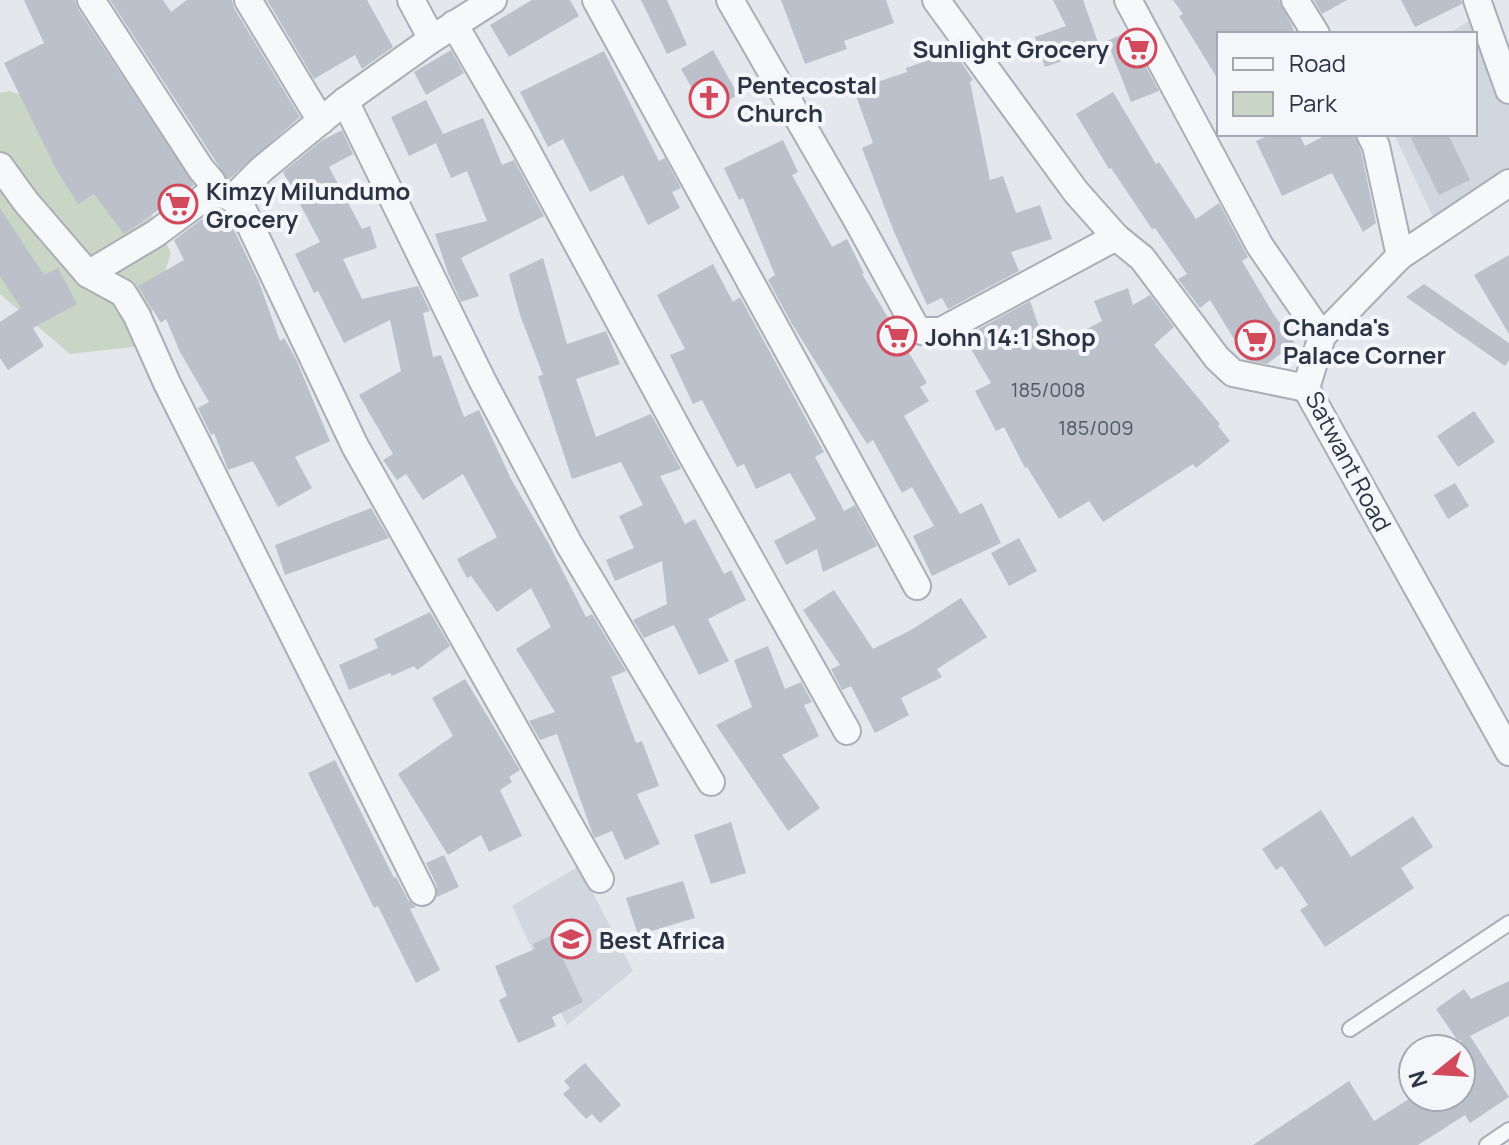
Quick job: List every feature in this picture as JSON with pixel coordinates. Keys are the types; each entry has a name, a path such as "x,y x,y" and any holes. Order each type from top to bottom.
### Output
{"street":[{"path":"91,0 221,195 248,220 355,446 600,879"},
{"path":"248,0 321,121"},
{"path":"411,0 432,39"},
{"path":"88,274 262,169 345,101 493,0"},
{"path":"596,0 917,586"},
{"path":"730,0 916,328 941,331 1116,237"},
{"path":"936,0 1076,192 1116,237 1142,258 1217,358 1233,373 1306,388"},
{"path":"1128,0 1260,246 1322,336"},
{"path":"1295,0 1315,32"},
{"path":"1487,3 1509,90"},
{"path":"454,24 847,731"},
{"path":"345,101 482,380 561,530 711,782"},
{"path":"1371,136 1376,146 1400,256"},
{"path":"0,166 26,202 88,274 123,293 137,316 167,383 422,892"},
{"name":"Satwant Road","path":"1509,183 1400,256 1322,336 1306,388 1509,752"}],"lane":[{"path":"1350,1029 1509,923"},
{"path":"1487,1145 1509,1130"}],"shaded area":[{"path":"1469,21 1474,32 1450,32"},
{"path":"1477,38 1509,107 1509,173 1433,217 1395,136 1477,136"},
{"name":"Best Africa","path":"579,866 633,971 567,1025 512,906"}],"green space":[{"path":"9,91 105,120 171,253 141,346 70,354 0,294 0,93"}],"building":[{"path":"24,0 75,0 194,185 124,234 94,194 78,204 57,171 4,63 44,43"},
{"path":"110,0 163,0 171,12 187,0 232,0 300,117 228,180"},
{"path":"267,0 367,0 393,47 362,69 355,55 314,79"},
{"path":"532,0 570,0 579,16 509,57 490,25"},
{"path":"641,0 667,0 687,45 667,54"},
{"path":"781,0 886,0 894,23 844,41 847,49 805,64"},
{"path":"1053,0 1083,0 1100,48 1045,67 1035,37 1066,26"},
{"path":"1173,0 1279,0 1294,30 1217,32 1217,78 1179,16 1183,14"},
{"path":"1314,0 1347,0 1322,14"},
{"path":"1401,0 1461,0 1462,4 1415,27"},
{"path":"1127,32 1159,91 1131,102 1107,41"},
{"path":"451,50 464,73 426,95 414,72"},
{"path":"713,50 738,95 706,113 681,69"},
{"path":"604,51 659,161 665,158 681,188 672,192 680,208 648,225 623,175 590,192 563,139 548,147 520,92"},
{"path":"954,51 973,80 970,82 990,180 1003,176 1016,213 1040,205 1052,239 1011,252 1019,271 948,309 942,298 927,305 894,232 862,148 873,143 854,90 907,72 906,68"},
{"path":"1113,92 1156,164 1159,162 1196,219 1219,203 1248,257 1242,261 1274,315 1295,343 1267,364 1247,360 1210,300 1200,308 1178,279 1187,274 1109,169 1076,114"},
{"path":"426,100 443,134 483,118 502,165 514,160 544,216 461,258 479,296 461,302 435,234 487,221 467,171 451,178 436,143 409,156 391,117"},
{"path":"342,130 353,154 329,167 362,229 370,226 377,248 343,259 362,299 418,286 430,311 423,313 433,357 441,355 464,417 479,410 511,479 586,617 592,614 626,671 611,677 636,743 642,741 659,786 637,794 660,844 625,860 612,831 595,838 593,835 557,734 540,740 529,721 555,712 516,649 551,627 531,588 497,612 471,576 467,578 457,559 497,537 463,474 423,500 406,474 397,480 383,460 393,454 359,395 401,371 390,320 344,343 295,254 320,242 283,172 321,141"},
{"path":"1267,136 1300,136 1305,146 1324,136 1355,136 1361,151 1376,223 1363,232 1332,173 1282,196 1256,141"},
{"path":"1410,136 1449,136 1470,180 1439,195"},
{"path":"783,140 798,172 792,175 832,247 847,239 862,274 927,383 920,387 929,401 904,416 960,514 982,503 1001,543 932,576 913,536 934,526 912,487 902,493 873,440 867,444 792,324 768,280 775,275 743,198 739,200 724,168"},
{"path":"0,208 44,275 58,268 77,304 33,328 44,346 8,370 0,358 0,322 21,308 0,276"},
{"path":"214,210 222,211 229,219 259,282 280,341 284,338 296,359 330,441 295,457 312,488 278,507 253,461 228,470 214,433 211,435 198,408 209,402 180,352 166,319 161,323 138,286 184,260 174,240"},
{"path":"1509,255 1509,334 1474,275"},
{"path":"543,258 567,344 606,331 620,364 576,379 596,437 651,414 681,469 660,476 685,524 695,519 724,574 731,570 746,600 708,619 729,661 699,675 674,625 644,638 633,620 667,604 662,561 615,581 606,560 634,548 619,516 643,505 621,462 572,479 538,376 543,375 520,315 509,274"},
{"path":"713,264 733,302 740,297 824,452 815,457 844,511 855,505 877,546 823,572 817,549 786,565 774,541 816,519 790,473 756,489 744,464 737,467 702,400 693,404 670,355 685,349 657,295"},
{"path":"1424,284 1509,343 1509,360 1505,366 1406,297"},
{"path":"1128,288 1133,305 1150,295 1174,327 1154,345 1220,424 1218,426 1230,441 1196,468 1193,464 1103,522 1089,501 1059,519 1025,468 1004,427 996,431 975,391 991,383 964,337 1030,301 1047,350 1102,321 1094,301"},
{"path":"1474,411 1495,442 1458,467 1437,436"},
{"path":"1455,483 1469,506 1448,519 1434,495"},
{"path":"371,508 389,538 285,575 275,545"},
{"path":"1019,538 1037,571 1009,586 991,553"},
{"path":"834,590 873,649 911,630 961,598 987,637 937,669 942,677 901,698 909,715 875,733 851,686 842,690 831,669 840,665 803,610"},
{"path":"430,612 450,646 417,670 414,666 392,676 390,673 349,690 339,665 378,648 374,639"},
{"path":"768,646 785,689 801,682 812,702 804,705 819,736 782,755 820,808 788,831 716,725 752,707 734,660"},
{"path":"465,679 520,770 509,777 512,782 500,790 522,836 489,852 481,835 448,855 398,774 453,736 432,698"},
{"path":"335,760 394,878 416,907 410,909 440,970 416,983 378,906 374,908 308,773"},
{"path":"1321,810 1351,857 1413,816 1433,847 1401,868 1414,888 1325,947 1300,910 1308,905 1282,866 1276,870 1262,849"},
{"path":"731,822 746,873 711,884 694,835"},
{"path":"444,855 459,887 437,897 437,886 426,863"},
{"path":"683,881 695,918 638,935 626,898"},
{"path":"552,935 583,1002 552,1017 556,1026 518,1043 499,1000 507,996 495,966 535,949 533,944"},
{"path":"1509,981 1509,1016 1476,1033 1452,1033 1436,1009 1464,989 1471,999"},
{"path":"1477,1047 1509,1097 1470,1123 1465,1115 1418,1145 1253,1145 1349,1081 1374,1121 1397,1106 1397,1113 1477,1113"},
{"path":"585,1063 621,1105 600,1123 592,1114 586,1119 563,1094 570,1088 564,1081"}],"place":[{"name":"Sunlight Grocery","path":"1137,48"},
{"name":"Pentecostal Church","path":"709,98"},
{"name":"Kimzy Milundumo Grocery","path":"178,204"},
{"name":"John 14:1 Shop","path":"897,336"},
{"name":"Chanda's Palace Corner","path":"1255,340"},
{"name":"Best Africa","path":"571,939"}]}
